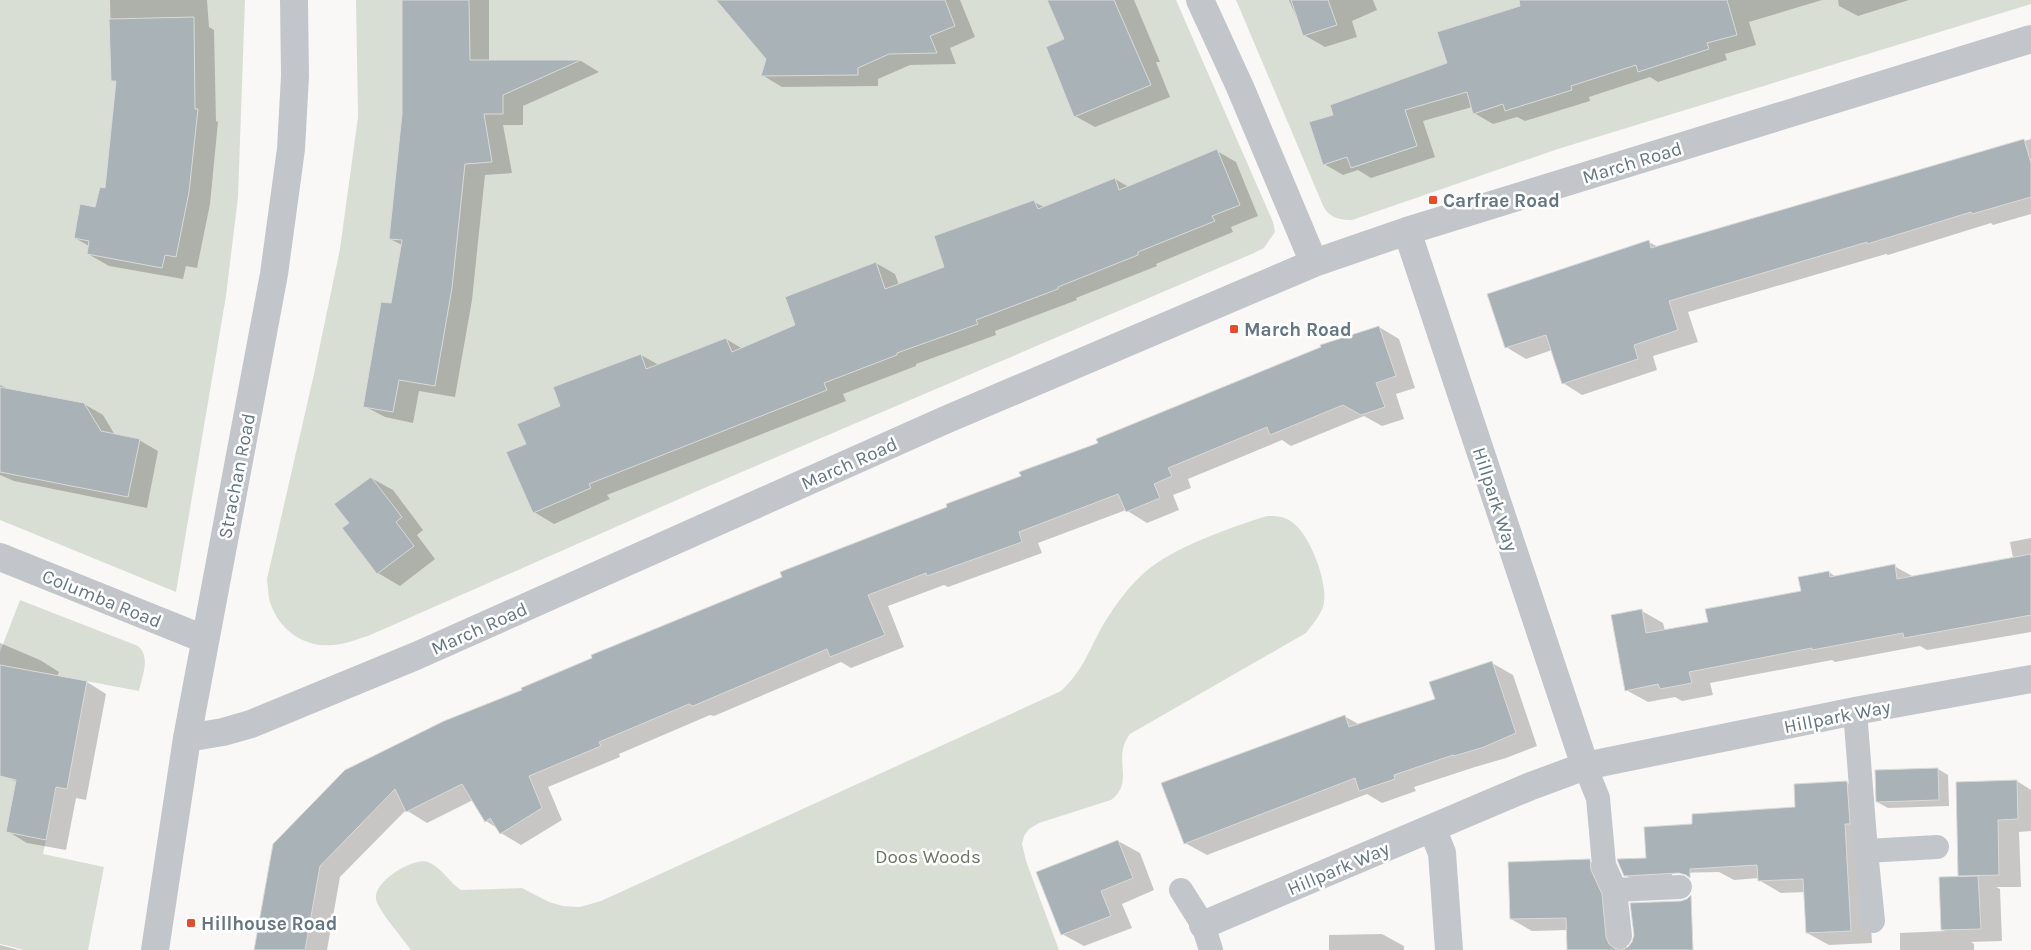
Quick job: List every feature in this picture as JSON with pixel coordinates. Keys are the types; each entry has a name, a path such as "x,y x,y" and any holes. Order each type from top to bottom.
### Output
{"street":[{"name":"Strachan Road","path":"155,950 204,639 276,264 291,149 295,76 294,0"},
{"path":"1200,0 1240,87 1314,264"},
{"name":"March Road","path":"187,738 223,732 251,724 416,656 943,421 1314,264 1407,231 2031,39"},
{"name":"Hillpark Way","path":"1407,231 1585,766"},
{"name":"Columba Road","path":"0,557 204,639"},
{"name":"Hillpark Way","path":"1207,938 1432,828 1531,786 1585,766 1855,711 2031,679"},
{"path":"1432,828 1442,853 1449,950"}],"lane":[{"path":"1855,711 1866,851 1874,921"},
{"path":"1585,766 1598,798 1604,865 1616,890 1620,936"},
{"path":"1866,851 1937,846"},
{"path":"1616,890 1680,887"},
{"path":"1181,890 1207,938"}],"green space":[{"path":"0,0 245,0 238,197 226,296 176,592 0,520"},
{"path":"356,0 1176,0 1273,222 1275,232 1264,248 1254,253 702,489 368,636 347,643 314,644 296,636 275,615 270,602 267,579 314,374 340,249 358,117"},
{"path":"1236,0 2031,0 2031,4 1558,149 1352,220 1343,220 1336,218 1324,208"},
{"name":"Doos Woods","path":"1267,516 1289,520 1299,528 1305,537 1312,549 1321,574 1324,587 1322,610 1306,633 1130,734 1123,752 1122,785 1118,793 1111,800 1039,823 1029,829 1024,836 1022,844 1026,861 1059,950 411,950 378,904 376,899 377,892 387,879 404,867 421,861 433,864 461,890 522,888 549,902 563,906 580,907 601,901 1061,691 1082,666 1114,607 1139,577 1157,563 1186,546 1219,532"},
{"path":"20,600 138,646 142,651 145,661 139,691 27,670 6,777 56,787 53,805 13,798 6,832 46,840 43,854 104,867 88,950 24,950 0,944 0,652"}],"building":[{"path":"402,0 469,0 470,60 581,60 503,95 503,114 484,114 492,162 465,164 452,288 435,386 399,380 393,412 363,407 381,302 391,303 402,240 389,239 402,114"},
{"path":"716,0 945,0 955,26 930,36 937,53 889,54 858,68 858,75 761,76 766,59"},
{"path":"1047,0 1114,0 1151,85 1074,117 1046,47 1064,39"},
{"path":"1291,0 1328,0 1337,25 1303,36"},
{"path":"1519,0 1727,0 1737,35 1707,43 1709,49 1638,72 1636,65 1571,86 1572,90 1505,111 1503,104 1473,114 1467,92 1405,110 1417,146 1351,168 1347,157 1323,165 1309,122 1333,115 1330,105 1447,63 1437,32 1520,6"},
{"path":"194,17 195,109 198,109 189,192 176,257 165,255 162,268 87,254 89,241 74,238 80,204 95,207 100,187 105,188 116,81 111,81 109,19"},
{"path":"2024,139 2031,163 2031,197 1972,214 1971,212 1669,301 1678,330 1634,345 1638,359 1562,384 1546,335 1505,348 1487,294 1649,240 1651,248"},
{"path":"1217,149 1240,205 1212,216 1215,221 1138,252 1138,255 1058,287 1058,289 976,320 978,324 897,353 897,355 824,383 827,390 589,484 591,488 533,513 506,452 526,444 517,424 560,406 553,387 641,354 646,369 726,338 732,352 795,325 785,297 876,262 885,289 944,267 934,236 1034,200 1038,209 1115,178 1119,190"},
{"path":"1379,326 1396,376 1376,383 1385,407 1361,415 1343,405 1270,435 1267,427 1168,468 1172,476 1154,484 1160,498 1126,512 1118,494 1019,532 1022,542 927,576 926,573 868,595 885,635 830,657 827,649 693,706 689,704 599,742 601,746 529,776 542,808 500,834 490,818 485,822 462,784 406,812 395,789 320,866 305,950 254,950 273,844 345,770 444,721 522,690 521,688 592,658 591,655 782,577 780,572 947,507 946,504 1021,476 1019,472 1098,443 1096,439 1321,347 1320,345"},
{"path":"0,387 84,403 101,431 140,439 128,497 0,472"},
{"path":"371,477 402,517 396,522 414,546 377,574 342,528 349,523 334,504"},
{"path":"2031,554 2031,615 1904,638 1903,633 1812,650 1812,648 1689,672 1692,683 1660,689 1658,684 1625,691 1611,615 1642,609 1646,633 1708,622 1705,609 1801,591 1798,577 1829,571 1830,577 1895,564 1897,579"},
{"path":"1492,661 1516,733 1484,747 1453,755 1394,775 1395,779 1359,791 1355,778 1184,844 1161,783 1345,715 1349,727 1435,699 1429,682"},
{"path":"0,665 87,681 67,789 56,787 46,840 6,832 16,780 0,776"},
{"path":"1938,768 1939,800 1876,802 1875,770"},
{"path":"2017,780 2018,819 1998,820 1999,875 1958,876 1956,782"},
{"path":"1847,781 1850,824 1845,824 1851,931 1806,933 1803,879 1758,881 1757,865 1690,869 1690,878 1679,873 1624,876 1618,862 1617,859 1646,858 1644,827 1692,824 1692,814 1795,807 1794,784"},
{"path":"1118,840 1133,878 1101,891 1111,916 1061,935 1036,872"},
{"path":"1590,859 1591,870 1602,894 1606,937 1609,944 1621,950 1567,950 1566,918 1510,919 1508,862"},
{"path":"1978,876 1981,929 1941,930 1939,877"},
{"path":"1691,895 1693,950 1621,950 1628,947 1634,935 1630,903 1681,901"}],"place":[{"name":"Carfrae Road","path":"1433,200"},
{"name":"March Road","path":"1234,329"},
{"name":"Hillhouse Road","path":"191,923"}]}
